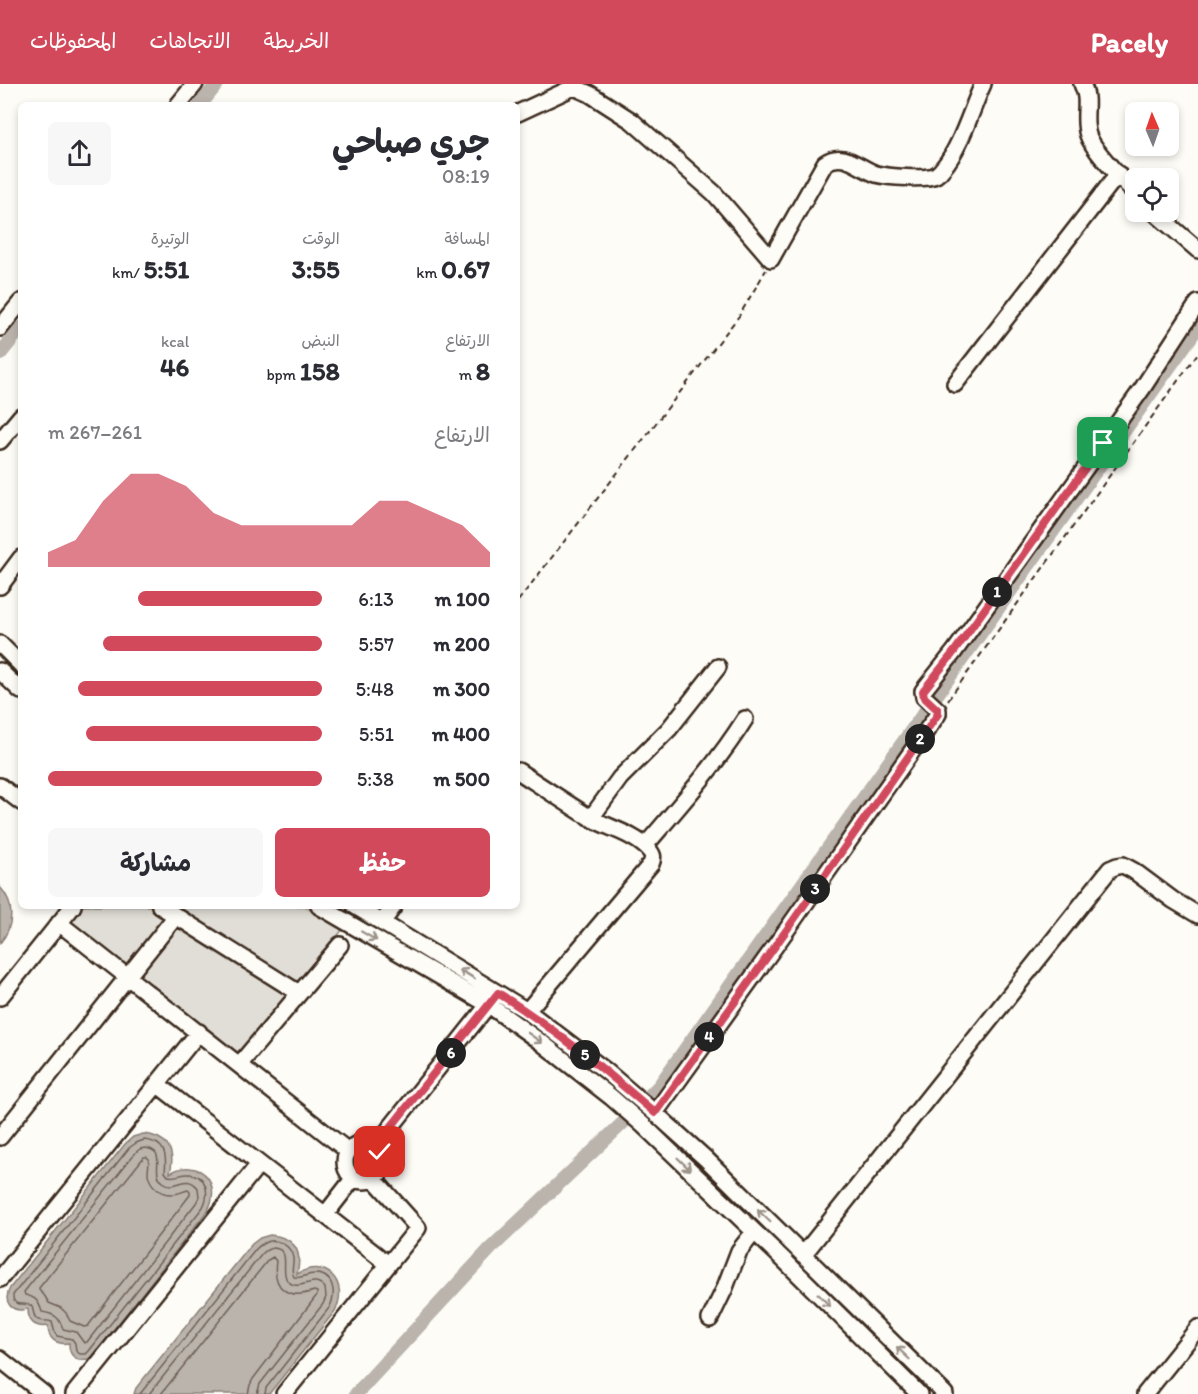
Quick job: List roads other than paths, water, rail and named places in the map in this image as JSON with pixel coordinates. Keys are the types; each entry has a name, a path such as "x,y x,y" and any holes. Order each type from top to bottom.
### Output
{"street":[{"path":"180,102 195,84"},
{"path":"520,112 572,86 590,94 632,121 714,193 771,259 825,163 830,159 840,158 876,174 894,177 926,178 936,175 959,142 983,84"},
{"path":"1082,84 1087,98 1087,133 1092,144 1125,182"},
{"path":"955,384 1118,174"},
{"path":"1166,222 1198,250"},
{"path":"655,1113 781,938 933,707 923,691 960,644 1142,389 1198,303"},
{"path":"0,328 18,306"},
{"path":"0,441 18,420"},
{"path":"0,586 18,562"},
{"path":"0,644 18,657"},
{"path":"591,818 620,778 669,729 718,666"},
{"path":"0,671 18,688"},
{"path":"645,846 701,781 745,719"},
{"path":"520,772 591,818 636,840 653,854 654,859 527,1011"},
{"path":"0,786 18,800"},
{"path":"803,1255 1110,869 1123,865 1198,915"},
{"path":"0,997 71,909"},
{"path":"165,909 299,993"},
{"path":"325,909 493,999 527,1011 606,1071 705,1159 945,1394"},
{"path":"360,909 493,999 542,1043 611,1097 754,1232 919,1394"},
{"path":"382,923 392,909"},
{"path":"0,1137 176,916"},
{"path":"59,923 348,1151"},
{"path":"239,1065 340,945"},
{"path":"375,1147 493,999"},
{"path":"0,1279 198,1032"},
{"path":"157,1084 388,1264"},
{"path":"361,1143 375,1147 383,1159 379,1174 367,1181 353,1179 345,1165 348,1151 361,1143"},
{"path":"74,1394 259,1164"},
{"path":"325,1215 353,1179"},
{"path":"284,1394 418,1228 374,1179"},
{"path":"710,1319 739,1251 754,1232"},
{"path":"1145,1394 1198,1328"},
{"path":"0,1359 44,1394"}],"water":[{"path":"0,887 8,900 11,915 8,930 0,943"},
{"path":"143,1134 158,1138 168,1146 172,1157 170,1173 190,1168 205,1175 210,1181 212,1199 208,1210 93,1356 79,1360 71,1353 69,1343 54,1340 48,1331 48,1326 39,1326 31,1321 28,1309 17,1310 10,1306 8,1293 125,1144 133,1137"},
{"path":"270,1235 285,1239 295,1246 299,1258 297,1274 317,1269 332,1275 337,1282 339,1300 335,1311 269,1394 134,1394 136,1388 252,1244"}],"waterway":[{"path":"202,102 217,84"},
{"path":"356,1394 490,1249 659,1086 1198,327"},
{"path":"0,354 18,332"}]}
